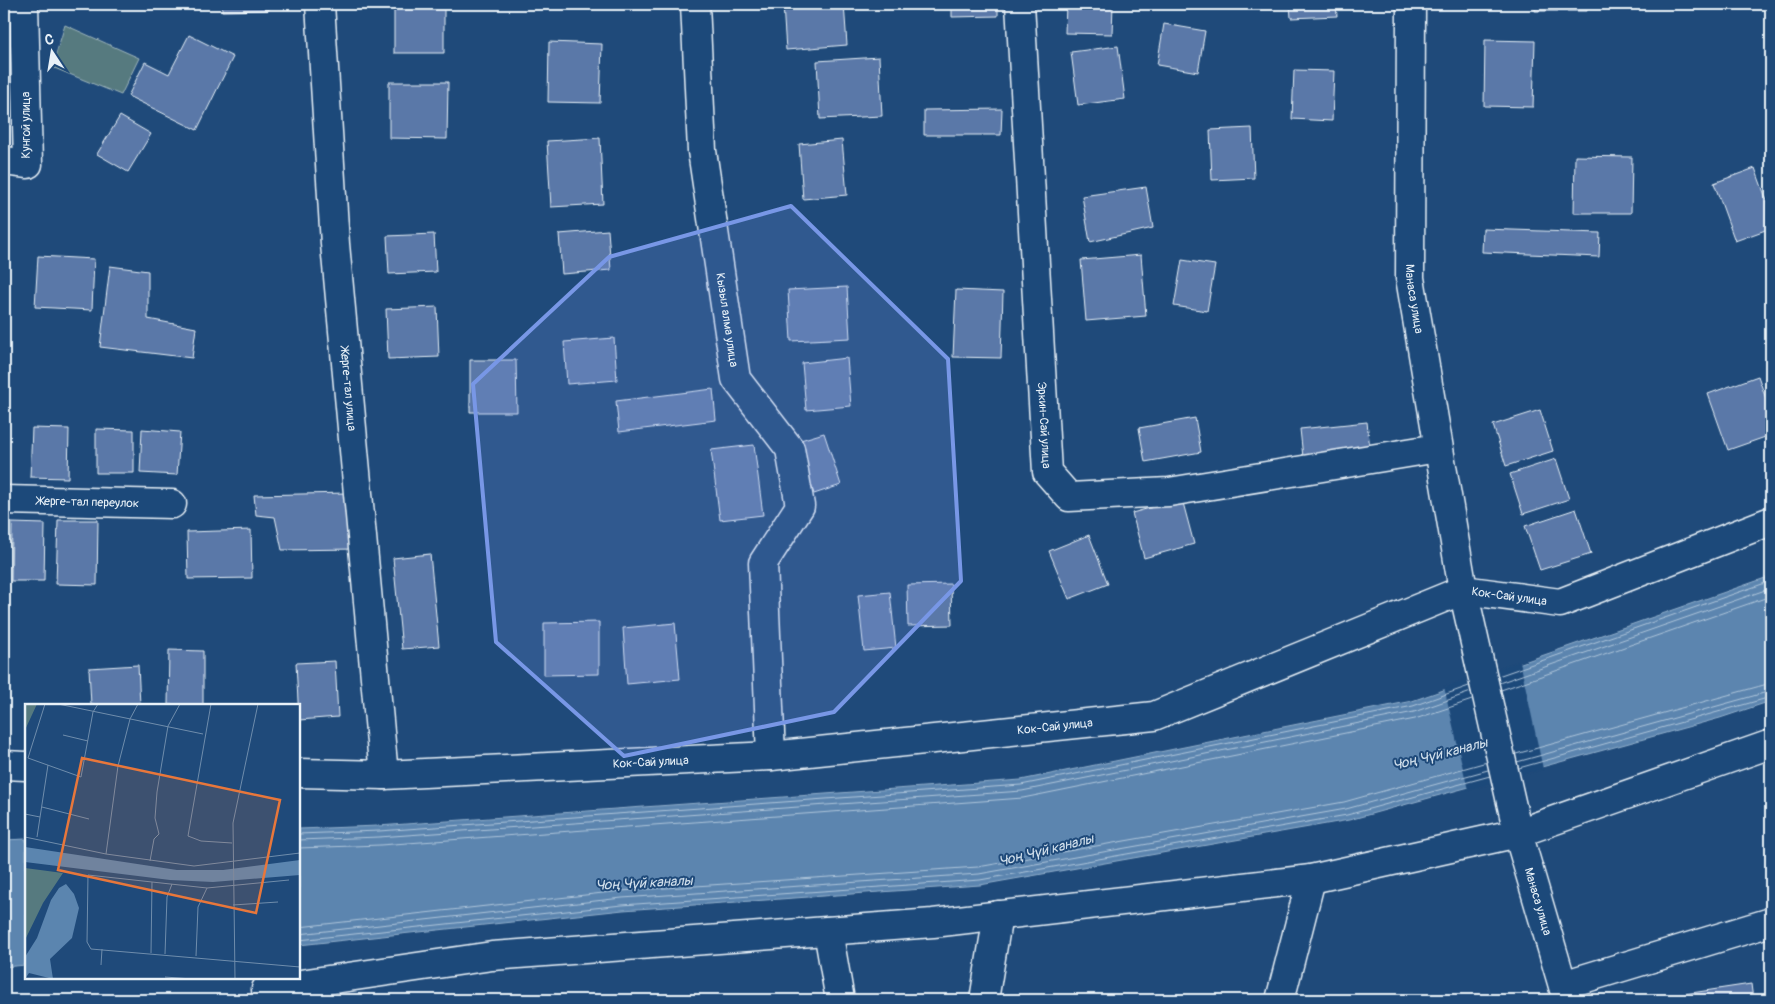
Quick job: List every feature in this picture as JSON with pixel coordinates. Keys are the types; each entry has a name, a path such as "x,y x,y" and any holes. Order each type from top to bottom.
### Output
{"street":[{"name":"Кунгой улица","path":"4,161 28,164 24,4"},
{"name":"Жерге-тал улица","path":"320,4 335,244 384,775"},
{"name":"Кызыл алма улица","path":"695,4 702,151 736,379 790,449 800,506 763,564 771,756"},
{"name":"Эркин-Сай улица","path":"1020,4 1047,472 1069,497 1170,492 1438,448"},
{"name":"Манаса улица","path":"1410,4 1410,278 1463,590 1518,833 1565,992"},
{"name":"Жерге-тал переулок","path":"4,500 172,504"},
{"name":"Кок-Сай улица","path":"300,773 384,775 771,756 1154,716 1463,590 1560,603 1771,521"},
{"path":"267,994 492,956 932,923 1311,879 1518,833 1771,744"},
{"path":"4,765 25,766"},
{"path":"1280,1000 1311,879"},
{"path":"984,1000 998,915"},
{"path":"1565,992 1771,922"},
{"path":"828,931 840,1000"}],"highlighted area":[{"path":"791,206 948,359 961,581 834,712 624,756 496,642 473,384 609,257"}],"green space":[{"path":"65,25 139,58 121,95 52,67"}],"water":[{"name":"Чоң Чүй каналы","path":"1771,576 1771,701 1720,718 1349,820 980,885 623,910 300,945 300,829 378,826 1021,780 1412,701"},
{"path":"25,839 25,965 4,967 4,840"}],"pier":[{"path":"1520,661 1543,769 1468,790 1444,687"}],"building":[{"path":"222,4 269,4 269,10 222,11"},
{"path":"394,4 444,4 444,53 394,53"},
{"path":"844,4 847,45 786,50 783,5"},
{"path":"952,4 998,4 998,16 952,17"},
{"path":"1066,4 1113,4 1112,34 1065,33"},
{"path":"1290,4 1336,4 1337,16 1291,18"},
{"path":"1535,4 1587,4 1587,11 1535,11"},
{"path":"1164,24 1205,31 1198,72 1157,65"},
{"path":"189,35 233,57 197,130 128,96 145,62 169,74"},
{"path":"1485,40 1535,41 1533,107 1484,106"},
{"path":"549,42 602,44 600,103 548,102"},
{"path":"1118,46 1125,99 1078,105 1071,52"},
{"path":"879,57 882,116 820,119 817,61"},
{"path":"1294,70 1334,71 1332,121 1292,119"},
{"path":"389,82 448,82 447,139 389,138"},
{"path":"1002,109 1001,135 924,135 924,110"},
{"path":"120,116 151,134 128,172 97,154"},
{"path":"1252,128 1254,178 1212,180 1210,130"},
{"path":"600,138 603,204 551,207 547,141"},
{"path":"842,140 847,195 803,199 799,144"},
{"path":"1575,156 1632,157 1631,213 1574,213"},
{"path":"1755,168 1771,212 1771,228 1735,241 1714,183"},
{"path":"1146,187 1153,228 1090,242 1082,196"},
{"path":"1483,229 1600,233 1599,257 1482,252"},
{"path":"608,230 611,270 562,274 559,234"},
{"path":"434,234 436,272 389,274 387,236"},
{"path":"1141,255 1146,316 1086,321 1081,260"},
{"path":"38,256 94,259 92,310 35,307"},
{"path":"1182,260 1215,265 1207,311 1174,306"},
{"path":"110,266 148,271 148,319 196,328 192,358 100,347"},
{"path":"847,287 850,338 791,341 788,290"},
{"path":"956,290 1003,292 1001,358 953,357"},
{"path":"437,307 439,357 388,359 386,309"},
{"path":"614,338 617,380 567,384 564,342"},
{"path":"847,358 851,406 806,410 802,363"},
{"path":"470,360 516,360 517,412 470,412"},
{"path":"1758,376 1771,413 1771,435 1728,450 1708,394"},
{"path":"713,389 716,420 619,432 616,401"},
{"path":"1540,410 1553,451 1506,466 1493,425"},
{"path":"1195,418 1201,452 1145,462 1139,428"},
{"path":"1367,422 1370,449 1303,457 1300,429"},
{"path":"32,428 69,429 68,478 30,477"},
{"path":"96,429 134,430 134,473 96,473"},
{"path":"142,429 180,432 177,475 140,473"},
{"path":"824,433 841,485 814,494 797,441"},
{"path":"754,445 763,515 720,520 711,450"},
{"path":"1556,459 1569,499 1523,514 1510,474"},
{"path":"347,493 355,549 282,550 275,517 256,515 254,495"},
{"path":"1182,499 1194,544 1144,558 1132,513"},
{"path":"1576,509 1591,554 1540,570 1525,526"},
{"path":"58,520 98,520 97,585 56,584"},
{"path":"12,523 45,524 44,581 11,581"},
{"path":"251,530 252,578 188,579 187,532"},
{"path":"1089,535 1108,584 1069,599 1049,551"},
{"path":"430,554 439,646 402,649 393,558"},
{"path":"951,584 952,625 908,626 907,585"},
{"path":"890,592 896,648 864,651 858,595"},
{"path":"599,622 599,674 544,675 544,623"},
{"path":"675,623 680,679 627,684 623,628"},
{"path":"169,650 203,651 203,704 168,704"},
{"path":"335,661 338,717 300,720 296,663"},
{"path":"138,665 140,704 91,704 89,668"},
{"path":"1751,984 1753,1000 1679,1000 1678,995"}]}
